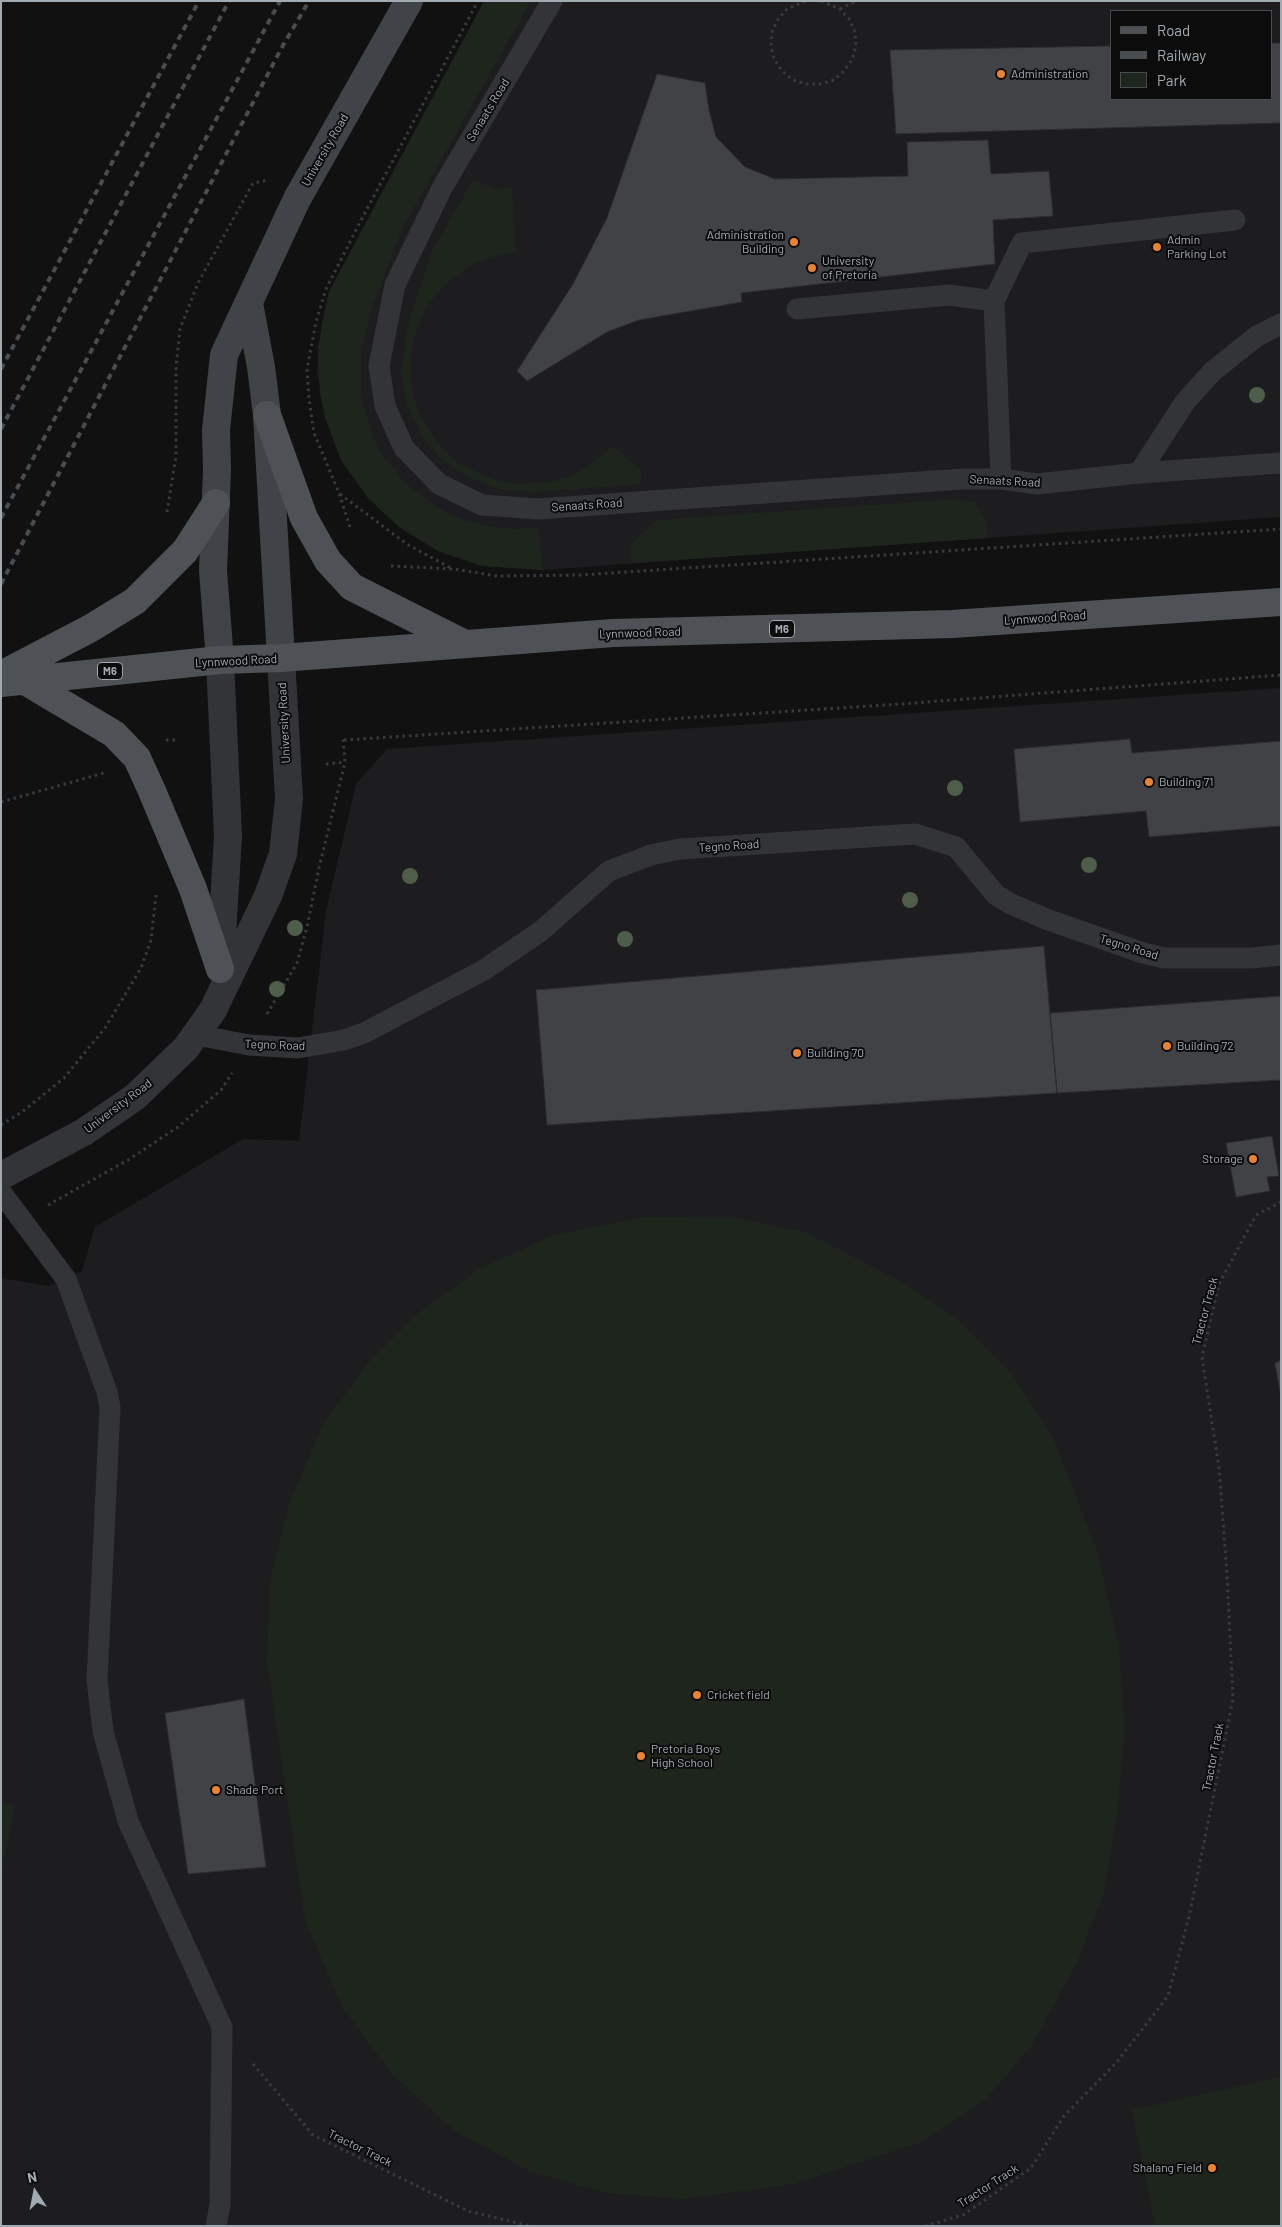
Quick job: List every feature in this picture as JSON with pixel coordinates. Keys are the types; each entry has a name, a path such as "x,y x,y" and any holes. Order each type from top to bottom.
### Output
{"main road":[{"path":"267,415 304,518 328,562 352,587 465,644"},
{"path":"9,680 135,601 185,551 216,503"},
{"name":"Lynnwood Road","path":"9,680 220,660 281,658 613,633 952,624 1281,602"},
{"path":"9,680 114,734 137,758 193,889 220,969"}],"street":[{"name":"University Road","path":"213,1010 220,969 228,836 220,660 213,572 216,503 216,430 224,355 297,198 409,1"},
{"name":"University Road","path":"1,1176 84,1132 135,1097 170,1065 197,1034 213,1010 268,896 283,854 289,799 267,415 262,367 249,303"}],"lane":[{"name":"Senaats Road","path":"552,1 442,188 395,286 379,366 385,406 404,448 439,484 482,505 538,509 953,479 1001,479 1037,484 1140,473 1281,463"},
{"path":"1001,479 994,301 1022,243 1236,220"},
{"path":"797,309 949,295 994,301"},
{"path":"1140,473 1185,402 1213,371 1258,336 1281,324"},
{"name":"Tegno Road","path":"197,1034 244,1044 298,1048 344,1040 364,1033 484,970 541,931 609,871 651,855 680,849 915,834 956,846 996,895 1009,904 1143,953 1164,958 1252,958 1281,955"},
{"path":"1,1192 66,1278 107,1392 110,1407 97,1680 103,1731 128,1821 222,2028 220,2205 216,2226"}],"path":[{"path":"454,569 408,545 339,493 314,433 307,369 316,322 326,289 478,1"},
{"path":"805,1 787,9 778,19 772,32 771,46 774,59 782,71 793,80 806,84 820,84 834,80 852,60 856,46 855,32 849,19 840,9 821,1"},
{"path":"840,9 856,1"},
{"path":"390,566 454,569 497,576 580,575 1281,529"},
{"path":"326,764 345,762 344,738 900,704 1281,675"},
{"path":"1,802 105,772"},
{"path":"1,1125 22,1112 64,1078 105,1028 141,968 151,940 156,906 156,887"},
{"name":"Tractor Track","path":"925,2226 963,2214 1031,2168 1064,2116 1116,2063 1168,1996 1189,1917 1233,1699 1227,1574 1219,1468 1202,1357 1219,1284 1256,1215 1281,1202"},
{"name":"Tractor Track","path":"222,2028 313,2135 468,2211 530,2226"}],"shaded area":[{"name":"University of Pretoria","path":"484,1 1281,1 1281,517 542,570 482,566 438,551 399,527 368,498 341,460 325,417 317,371 321,326 329,292"},
{"name":"Pretoria Boys High School","path":"1281,688 1281,2226 1,2226 1,1278 49,1286 82,1271 95,1227 243,1139 299,1141 326,911 356,784 387,749"}],"green space":[{"path":"484,1 531,1 403,227 371,310 361,352 361,397 373,437 383,456 404,482 436,507 461,519 489,526 513,529 539,527 542,570 482,566 438,551 399,527 368,498 341,460 325,417 320,394 318,347 329,292"},
{"path":"473,180 496,189 512,187 516,252 492,257 473,264 446,283 427,306 414,337 410,359 412,393 422,419 438,444 458,463 492,479 515,484 551,482 569,477 586,468 613,446 641,471 641,484 535,492 502,490 469,478 445,462 423,438 407,405 401,371 408,326 431,253"},
{"path":"958,499 974,503 987,522 988,538 631,563 630,545 657,520"},
{"name":"Cricket field","path":"645,1217 737,1218 807,1233 893,1277 954,1316 1011,1372 1055,1442 1097,1551 1119,1647 1125,1728 1117,1817 1104,1892 1076,1964 1032,2045 984,2101 921,2142 794,2184 684,2199 608,2193 531,2172 455,2131 392,2074 343,2008 305,1920 267,1662 270,1580 289,1504 323,1425 368,1363 417,1314 479,1269 553,1235"},
{"path":"1,1802 15,1805 1,1877"},
{"name":"Shalang Field","path":"1281,2077 1281,2226 1155,2226 1132,2110"}],"building":[{"name":"Administration","path":"1272,43 1281,43 1281,123 896,134 890,50 1110,46 1110,100 1272,100"},
{"name":"Administration Building","path":"657,74 705,83 716,137 745,167 775,179 908,176 907,142 988,140 991,174 1049,171 1053,216 993,220 995,264 741,293 742,302 639,320 607,332 527,381 517,371 573,284 607,218"},
{"name":"Building 71","path":"1130,739 1132,753 1281,741 1281,826 1149,837 1146,811 1020,822 1014,749"},
{"name":"Building 70","path":"1044,946 1057,1093 547,1125 536,990"},
{"name":"Building 72","path":"1281,996 1281,1080 1057,1093 1050,1013"},
{"name":"Storage","path":"1272,1136 1279,1176 1267,1177 1270,1191 1236,1197 1226,1143"},
{"path":"1281,1360 1281,1398 1275,1363"},
{"name":"Shade Port","path":"244,1699 266,1867 188,1874 165,1713"}],"railway":[{"path":"1,369 199,1"},
{"path":"1,429 229,1"},
{"path":"1,518 280,1"},
{"path":"1,584 281,49 309,1"}],"place":[{"name":"Administration","path":"1001,74"},
{"name":"Administration Building","path":"794,242"},
{"name":"Admin Parking Lot","path":"1157,247"},
{"name":"University of Pretoria","path":"812,268"},
{"name":"Building 71","path":"1149,782"},
{"name":"Building 72","path":"1167,1046"},
{"name":"Building 70","path":"797,1053"},
{"name":"Storage","path":"1253,1159"},
{"name":"Cricket field","path":"697,1695"},
{"name":"Pretoria Boys High School","path":"641,1756"},
{"name":"Shade Port","path":"216,1790"},
{"name":"Shalang Field","path":"1212,2168"}]}
